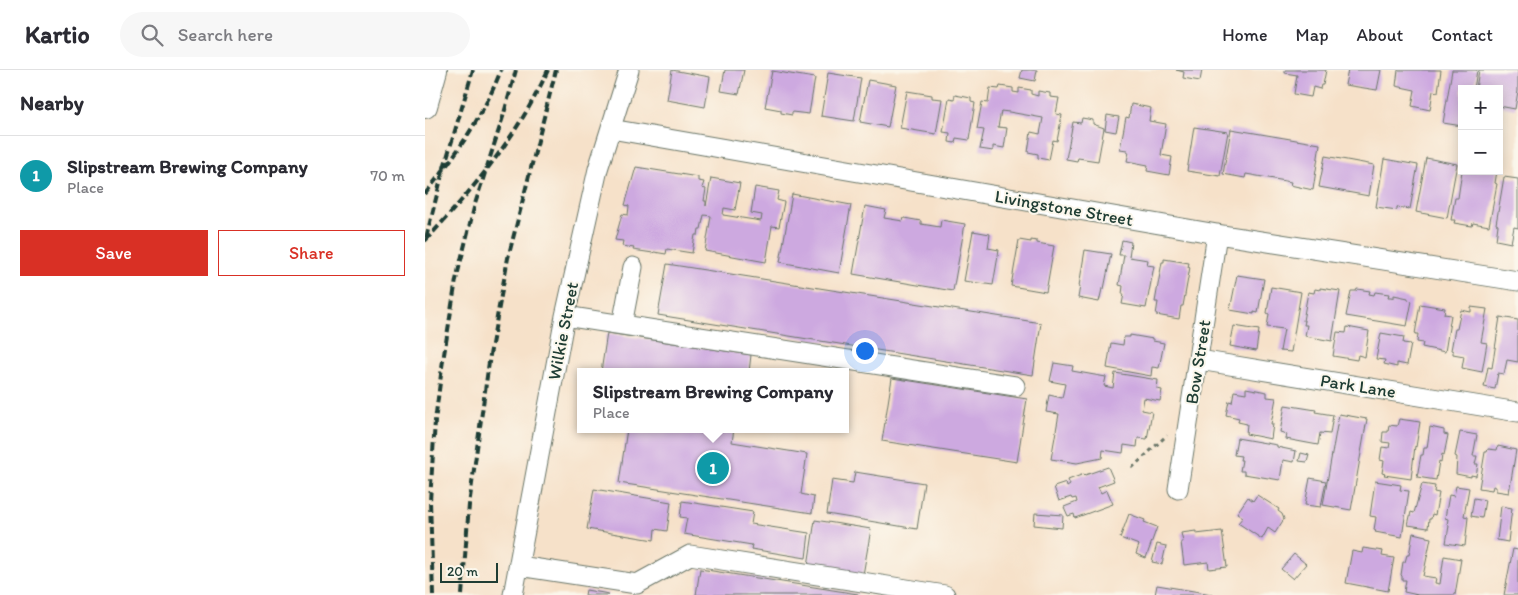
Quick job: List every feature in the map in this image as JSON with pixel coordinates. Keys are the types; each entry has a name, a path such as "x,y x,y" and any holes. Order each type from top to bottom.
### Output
{"main road":[{"path":"425,106 435,70"}],"street":[{"name":"Wilkie Street","path":"513,595 565,316 599,169 629,70"},
{"name":"Livingstone Street","path":"611,129 1217,234 1518,281"},
{"name":"Bow Street","path":"1178,489 1217,234"},
{"path":"622,325 633,267"},
{"path":"565,316 1015,386"},
{"name":"Park Lane","path":"1199,360 1518,412"},
{"path":"519,566 637,584 690,555 945,595"}],"path":[{"path":"1132,468 1169,433"}],"building":[{"path":"672,70 710,77 705,107 667,100"},
{"path":"725,70 744,70 739,94 721,91"},
{"path":"1022,70 1037,70 1035,81 1020,78"},
{"path":"1176,70 1202,70 1200,81 1183,78 1184,72"},
{"path":"1285,70 1326,70 1323,85 1321,85 1320,89 1313,87 1311,97 1294,94 1297,75 1285,73"},
{"path":"1348,70 1381,70 1377,90 1345,85"},
{"path":"1398,70 1441,70 1438,92 1433,91 1430,110 1412,106 1415,90 1396,86"},
{"path":"1452,70 1477,70 1475,85 1458,85 1458,125 1443,123"},
{"path":"1479,70 1518,70 1518,91 1515,109 1503,107 1503,85 1477,85"},
{"path":"772,71 815,78 809,114 792,112 792,115 781,113 781,110 765,107"},
{"path":"828,73 861,78 854,121 821,116"},
{"path":"868,80 896,85 888,127 860,122"},
{"path":"1000,86 1013,88 1013,92 1019,93 1019,88 1031,90 1031,94 1038,96 1038,91 1050,93 1050,97 1059,98 1056,114 1062,115 1057,141 1053,140 1049,160 1038,158 1038,154 1028,152 1031,132 1040,134 1043,118 1009,112 1001,111 998,127 1007,128 1004,148 993,146 993,151 980,149 984,130 977,129 982,102 988,103 990,88 999,89"},
{"path":"907,91 932,95 932,98 942,99 936,134 900,128"},
{"path":"955,95 971,98 971,102 975,103 969,140 956,138 955,143 949,142 950,133 943,132 949,98 954,99"},
{"path":"1131,104 1151,108 1149,121 1166,124 1161,155 1172,157 1169,175 1147,171 1148,165 1127,161 1129,152 1120,149 1126,117 1129,118"},
{"path":"1107,115 1119,117 1116,132 1105,130"},
{"path":"1082,118 1093,120 1093,124 1104,128 1098,161 1078,158 1077,161 1066,159 1073,122 1081,123"},
{"path":"1194,127 1228,132 1220,176 1187,171"},
{"path":"1231,129 1320,144 1313,190 1290,185 1291,182 1246,174 1245,178 1223,174"},
{"path":"1325,156 1374,165 1369,196 1319,187"},
{"path":"1426,158 1457,164 1447,218 1416,212"},
{"path":"1384,159 1418,165 1410,209 1397,207 1397,210 1376,207"},
{"path":"636,167 698,177 698,181 704,182 702,188 706,189 704,201 706,201 706,206 711,178 740,183 735,210 724,208 723,215 761,221 762,215 751,213 755,187 779,191 777,200 784,202 779,227 772,226 766,262 705,251 711,216 704,215 701,229 699,229 698,235 695,235 692,253 667,249 666,254 653,253 622,246 623,241 615,240 622,214 628,215 629,206 625,205"},
{"path":"1461,175 1496,175 1495,183 1497,184 1489,226 1473,223 1472,226 1454,223 1455,220 1451,220 1455,198 1458,198"},
{"path":"1504,177 1518,179 1518,228 1514,227 1511,243 1496,240 1498,225 1496,224"},
{"path":"792,194 851,205 839,273 780,262"},
{"path":"865,206 886,210 884,218 903,221 904,218 921,221 921,224 940,227 941,220 965,224 953,291 853,274"},
{"path":"973,231 990,234 988,248 999,250 993,285 964,281"},
{"path":"1019,240 1037,241 1037,243 1054,246 1046,292 1011,286"},
{"path":"1122,240 1131,242 1129,257 1148,260 1147,265 1154,266 1146,308 1122,304 1123,286 1119,285 1124,255 1119,255"},
{"path":"1085,250 1111,254 1104,289 1102,289 1099,302 1078,298"},
{"path":"1164,259 1189,263 1188,267 1190,267 1179,319 1156,315 1158,302 1155,302"},
{"path":"667,264 1041,323 1033,375 658,315"},
{"path":"1237,275 1264,279 1258,313 1230,310"},
{"path":"1271,287 1301,292 1291,352 1280,351 1284,329 1267,327"},
{"path":"1320,288 1340,291 1332,341 1305,336 1307,325 1304,325 1305,321 1303,321 1308,292 1314,293 1315,289 1320,290"},
{"path":"1357,289 1370,291 1369,294 1374,295 1375,292 1389,294 1388,297 1394,298 1394,295 1408,298 1408,300 1412,301 1407,326 1346,316 1351,291 1356,291"},
{"path":"1420,304 1445,308 1444,314 1451,315 1445,352 1422,347 1423,343 1417,342 1418,334 1415,334"},
{"path":"1471,307 1487,309 1481,342 1487,343 1482,372 1462,368 1464,356 1453,354 1451,350 1461,310 1471,312"},
{"path":"1500,317 1518,320 1518,362 1507,360 1504,374 1498,373 1495,389 1484,387 1488,367 1492,368"},
{"path":"1234,326 1259,330 1256,351 1230,346"},
{"path":"1347,327 1369,331 1365,357 1358,355 1357,360 1333,356 1337,332 1346,333"},
{"path":"607,333 751,355 749,368 602,368"},
{"path":"1381,333 1404,337 1403,343 1411,344 1407,365 1397,363 1397,367 1384,364 1385,360 1376,359"},
{"path":"1130,335 1164,343 1159,368 1152,367 1151,376 1107,368 1111,343 1123,345 1124,337 1130,337"},
{"path":"1054,363 1073,366 1072,371 1106,377 1104,386 1113,388 1115,373 1158,380 1157,389 1162,390 1160,401 1144,398 1142,410 1152,412 1147,439 1138,438 1137,447 1124,445 1123,453 1103,450 1102,458 1077,463 1051,459 1059,414 1046,412 1049,395 1062,398 1065,384 1050,381"},
{"path":"892,378 1027,399 1017,462 882,441"},
{"path":"1246,388 1267,392 1267,397 1276,398 1271,424 1273,424 1271,439 1246,434 1247,424 1238,422 1239,418 1226,415 1229,401 1232,402 1234,391 1246,393"},
{"path":"1285,405 1333,415 1330,434 1320,433 1318,445 1286,439 1287,434 1280,432"},
{"path":"1339,414 1367,419 1351,510 1323,505"},
{"path":"1399,419 1420,422 1411,479 1384,475 1382,473 1384,461 1380,460 1382,447 1389,448 1390,443 1382,442 1383,432 1388,432 1389,425 1397,426"},
{"path":"1430,427 1444,430 1444,434 1448,435 1444,455 1442,454 1441,462 1439,461 1436,480 1417,477 1421,455 1423,455 1424,448 1427,448"},
{"path":"1460,432 1477,435 1473,456 1477,456 1475,464 1478,464 1476,476 1456,474 1457,457 1455,456"},
{"path":"626,433 733,433 732,442 807,454 801,494 814,497 812,513 619,483"},
{"path":"1237,438 1277,445 1277,447 1296,451 1294,462 1283,460 1280,480 1244,474 1244,471 1240,471 1241,456 1234,455"},
{"path":"1498,446 1516,450 1509,493 1496,491 1496,487 1493,486 1492,490 1479,488 1485,452 1488,449 1497,450"},
{"path":"1301,453 1309,455 1307,462 1299,461"},
{"path":"1108,467 1114,481 1098,487 1101,493 1107,490 1113,504 1075,518 1074,514 1068,516 1064,507 1077,502 1076,498 1072,499 1071,497 1059,501 1054,487 1066,483 1067,487 1070,485 1068,480"},
{"path":"855,472 924,483 917,529 827,514 832,480 853,483"},
{"path":"1310,478 1326,481 1321,507 1305,505"},
{"path":"1375,481 1401,485 1400,490 1409,491 1402,537 1375,532 1374,530 1376,517 1370,516"},
{"path":"1422,484 1435,486 1434,492 1439,493 1435,515 1432,514 1431,519 1429,519 1428,528 1408,525 1411,512 1414,513"},
{"path":"1456,486 1469,488 1464,516 1468,517 1465,546 1446,543 1449,526 1447,525 1448,519 1445,518 1449,495 1454,496"},
{"path":"594,489 671,502 667,531 655,529 654,540 587,529"},
{"path":"1257,495 1279,509 1278,511 1284,519 1275,533 1268,528 1262,539 1238,523 1243,517 1237,513 1248,497 1253,501"},
{"path":"1474,498 1485,500 1482,518 1471,516"},
{"path":"682,501 753,512 751,524 809,533 806,558 751,549 752,545 684,534 687,518 680,517"},
{"path":"1501,506 1512,508 1508,542 1497,540"},
{"path":"1035,513 1063,515 1062,528 1034,525"},
{"path":"1129,514 1157,527 1146,558 1136,554 1139,545 1120,538"},
{"path":"815,520 871,529 863,575 808,566"},
{"path":"1196,531 1196,534 1222,531 1227,567 1209,569 1208,562 1184,565 1181,533"},
{"path":"1413,533 1431,538 1423,576 1436,578 1435,583 1440,584 1444,556 1461,559 1455,595 1418,595 1404,592 1406,580 1402,580 1401,575 1403,562 1405,562 1407,555 1409,555"},
{"path":"1157,544 1166,546 1162,564 1152,562"},
{"path":"1363,548 1383,551 1382,556 1394,558 1388,591 1346,583 1352,551 1362,553"},
{"path":"1513,549 1518,550 1518,595 1504,595"},
{"path":"1294,554 1306,564 1293,579 1281,569"},
{"path":"700,569 858,594 858,595 696,595"},
{"path":"1157,585 1212,594 1212,595 1155,595"},
{"path":"586,590 609,594 609,595 585,595"}],"railway":[{"path":"426,238 443,171 473,70"},
{"path":"425,194 468,135 486,103 501,70"},
{"path":"433,595 430,501 435,421 442,367 456,280 475,204 516,70"},
{"path":"425,241 494,160 523,117 548,70"},
{"path":"462,595 469,505 490,355 508,258 556,70"}],"place":[{"name":"Slipstream Brewing Company","path":"713,468"}]}
